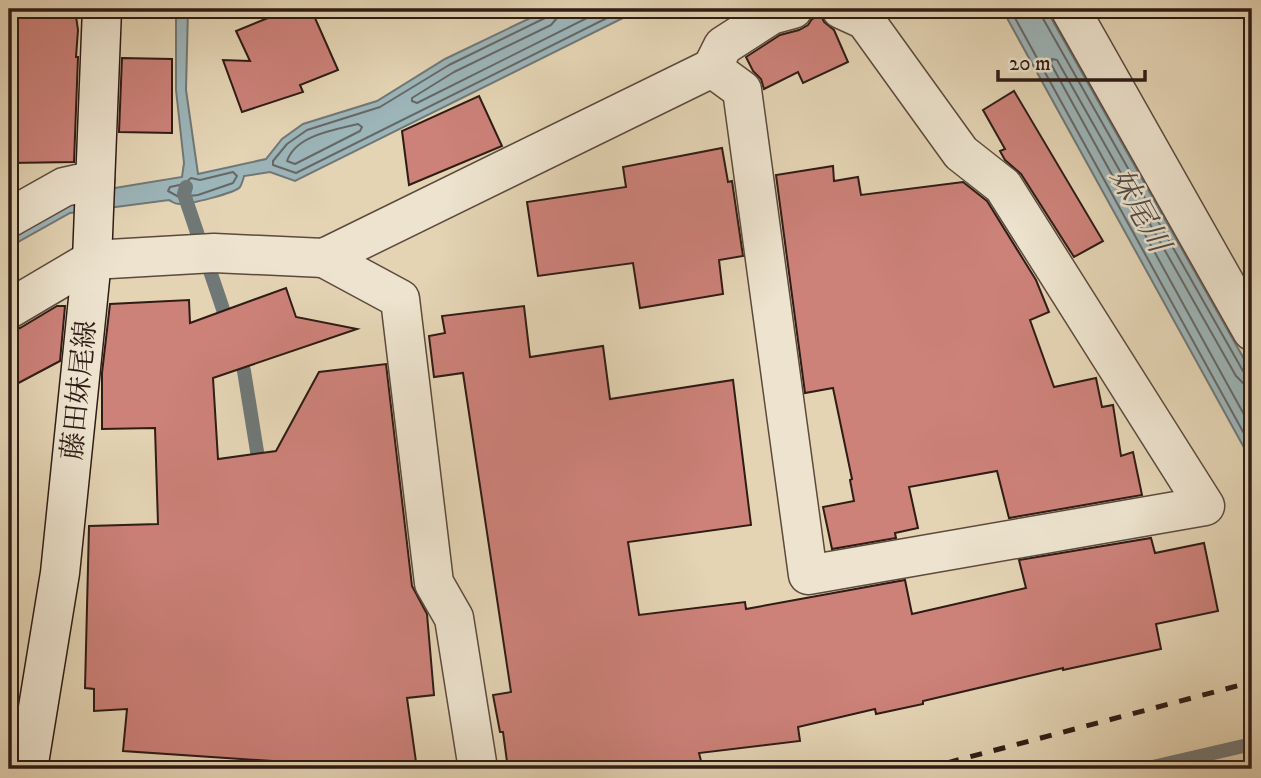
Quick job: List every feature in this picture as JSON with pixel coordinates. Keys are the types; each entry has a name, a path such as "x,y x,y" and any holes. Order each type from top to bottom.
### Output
{"street":[{"name":"藤田妹尾線","path":"28,769 60,573 93,242 102,9"},
{"path":"324,258 712,68 723,46 771,15 793,9"},
{"path":"712,68 743,90 808,575 1205,506 1003,186 961,153 865,20 841,9"},
{"path":"1070,9 1252,331"},
{"path":"9,218 64,187 95,182"},
{"path":"9,309 93,242 199,253 324,258 400,299 434,583 454,618 478,769"}],"water":[{"path":"176,9 188,9 186,90 198,174 266,159 282,139 303,124 377,101 445,59 549,9 641,9 295,181 270,172 244,176 236,189 192,203 177,204 169,200 70,213 9,247 9,223 66,196 182,177 184,163 176,90"},
{"name":"妹尾川","path":"1002,9 1046,9 1252,373 1252,462"}],"building":[{"path":"37,9 75,9 78,57 74,162 9,163 9,14"},
{"path":"290,9 311,9 338,70 300,85 303,92 242,112 223,60 250,61 236,31"},
{"path":"821,15 824,22 834,30 848,62 803,83 798,72 764,89 761,79 753,71 746,57 780,35 799,30"},
{"path":"122,58 172,59 172,133 119,132"},
{"path":"1014,91 1103,241 1074,257 1021,174 1005,160 1000,151 1005,149 983,110"},
{"path":"479,96 502,146 409,185 402,131"},
{"path":"722,148 728,182 732,181 743,256 719,260 723,294 640,308 633,263 538,276 527,202 626,187 623,167"},
{"path":"833,166 834,181 858,177 861,195 963,182 987,201 1036,280 1049,312 1030,320 1054,387 1096,378 1102,407 1113,405 1121,456 1133,452 1142,495 1009,518 997,471 909,487 918,528 895,533 896,538 832,549 823,507 854,501 852,479 833,388 805,393 776,175"},
{"path":"286,288 296,317 357,329 213,378 218,459 276,451 319,372 386,364 412,586 427,614 434,695 407,698 417,769 288,769 287,762 123,751 127,709 94,711 94,689 85,688 89,526 158,524 155,428 102,429 102,373 110,304 189,300 190,323"},
{"path":"57,306 65,306 60,361 9,388 9,331 20,328"},
{"path":"524,306 530,357 603,346 610,399 733,380 751,525 628,542 639,615 745,602 746,609 905,580 912,614 1026,588 1019,560 1151,538 1155,553 1204,543 1218,611 1156,624 1161,649 1063,668 923,701 923,704 876,714 875,709 798,727 800,741 699,753 703,769 508,769 503,732 500,732 493,695 511,692 463,373 434,377 429,336 445,333 442,316"}],"waterway":[{"path":"186,187 184,194 229,327"},
{"path":"237,350 244,371 260,470"},
{"path":"264,743 265,769"},
{"path":"1144,769 1252,744"}],"railway":[{"path":"924,769 1252,682"}]}
